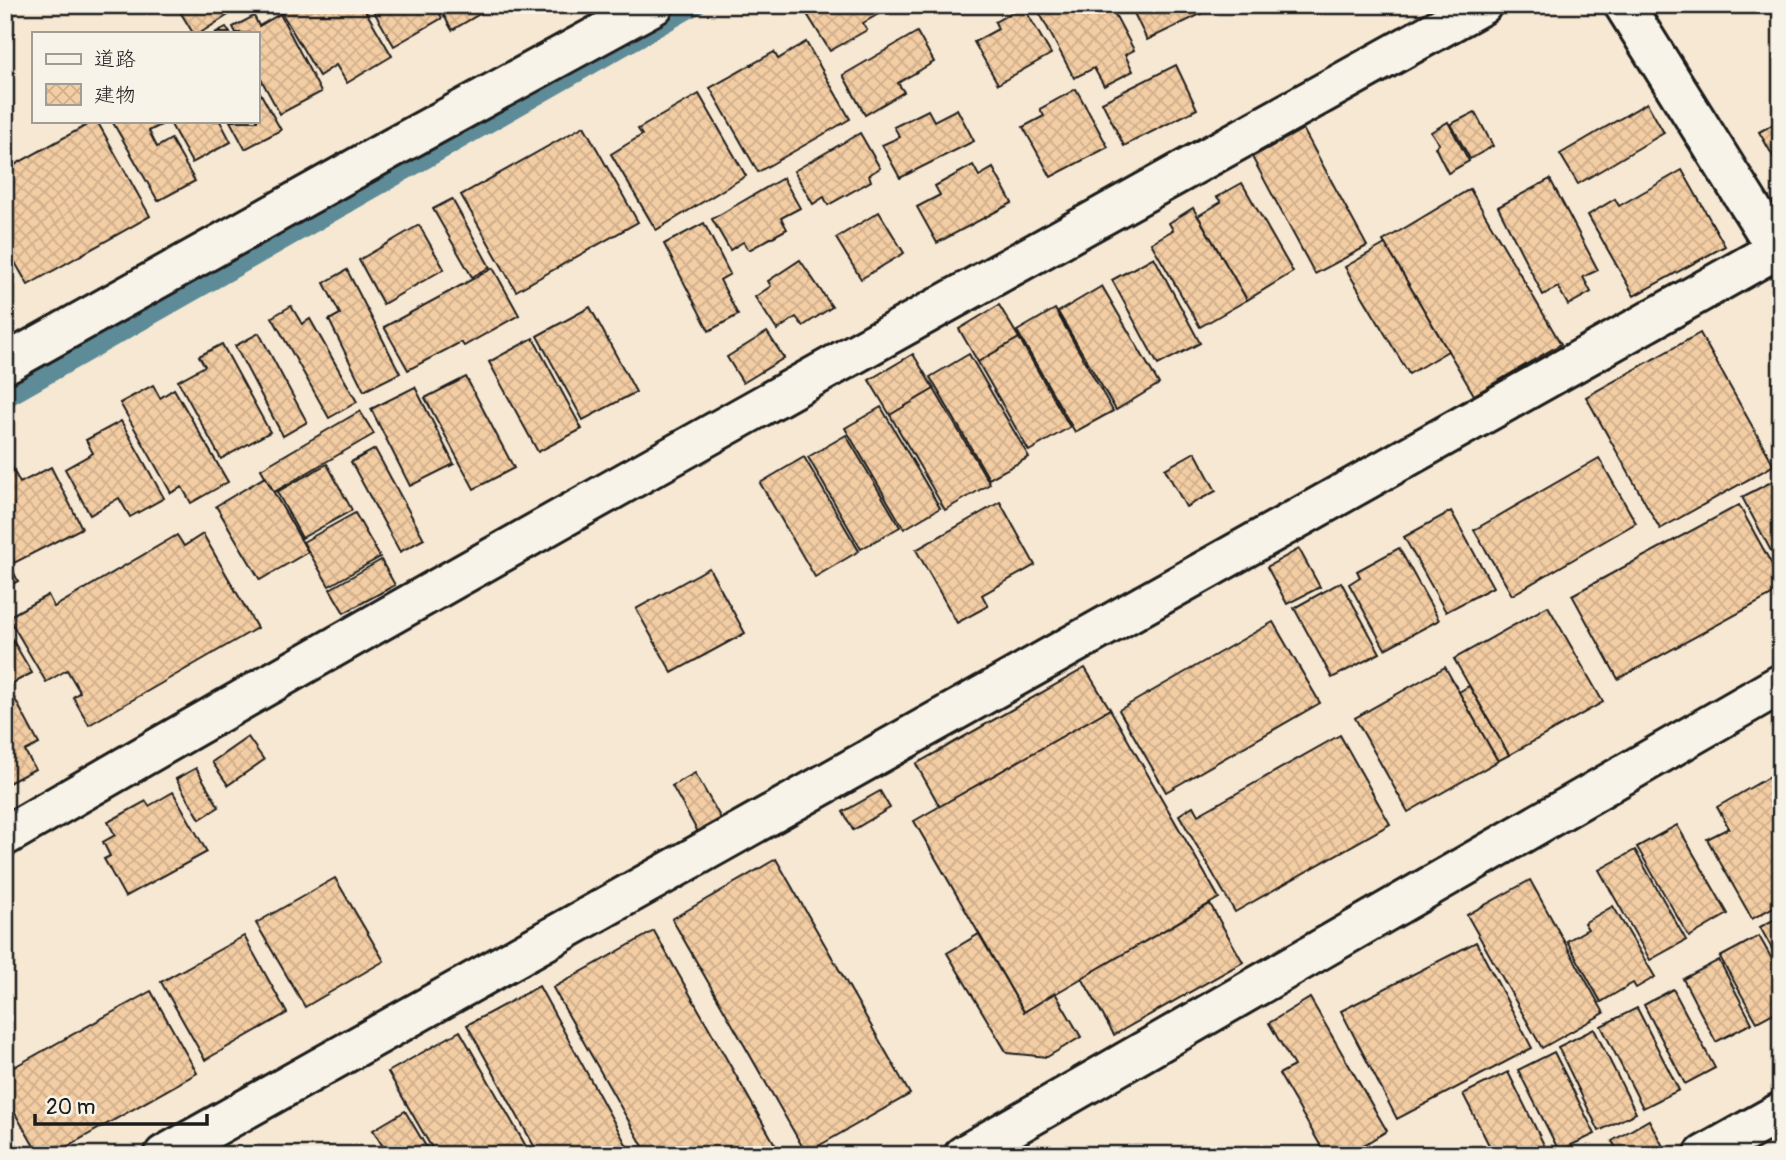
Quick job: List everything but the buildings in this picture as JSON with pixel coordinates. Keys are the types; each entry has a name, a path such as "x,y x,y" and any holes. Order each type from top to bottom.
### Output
{"street":[{"path":"5,364 380,154 654,5"},
{"path":"5,836 813,376 1482,5"},
{"path":"164,1155 1780,251 1624,5"},
{"path":"964,1155 1781,684"},
{"path":"1704,1155 1781,1112"}],"waterway":[{"path":"5,399 697,5"}]}
